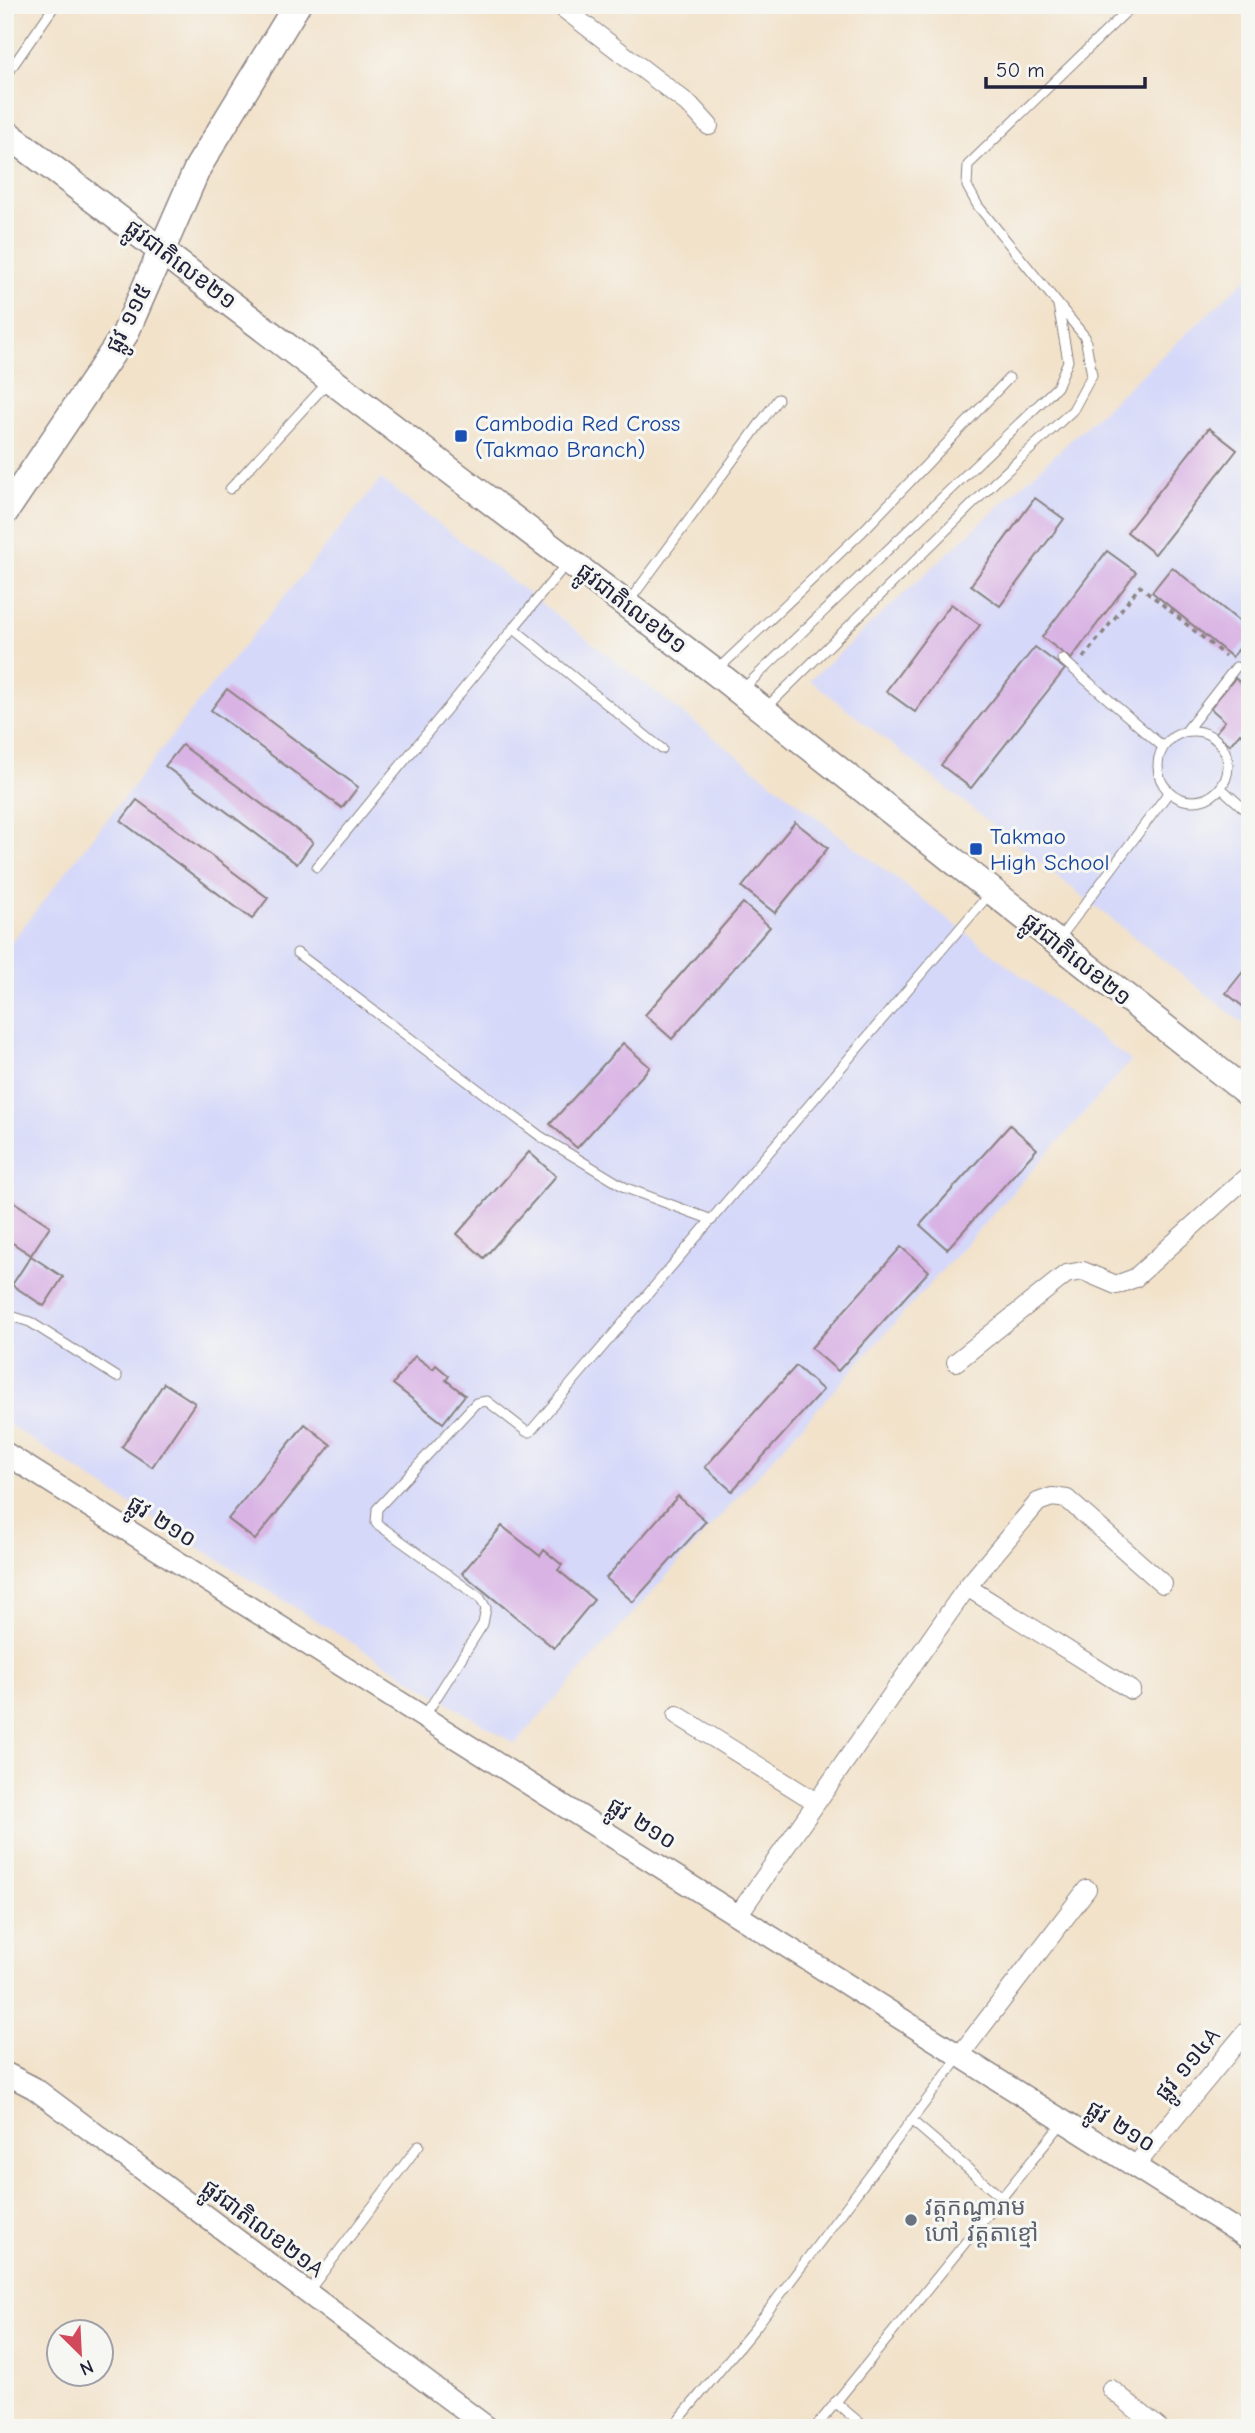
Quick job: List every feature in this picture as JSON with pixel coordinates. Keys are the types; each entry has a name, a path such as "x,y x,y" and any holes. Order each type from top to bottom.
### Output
{"main road":[{"name":"ផ្លូវ ១១៥","path":"5,512 125,334 198,167 297,5"},
{"name":"ផ្លូវជាតិលេខ២១","path":"5,132 161,248 715,672 992,890 1055,944 1250,1095"}],"street":[{"path":"559,5 691,106 709,126"},
{"path":"956,1362 1066,1274 1083,1271 1116,1285 1135,1278 1250,1174"},
{"name":"ផ្លូវ ២១០","path":"5,1453 1250,2239"},
{"path":"738,1915 967,1587 1033,1508 1052,1497 1067,1500 1163,1584"},
{"path":"967,1587 1131,1690"},
{"path":"677,1714 816,1802"},
{"path":"960,2055 1087,1889"},
{"name":"ផ្លូវ ១១៤A","path":"1135,2166 1250,2027"},
{"name":"ផ្លូវជាតិលេខ២១A","path":"5,2073 34,2088 488,2428"},
{"path":"1111,2389 1159,2428"}],"lane":[{"path":"5,77 55,5"},
{"path":"764,710 997,480 1073,410 1092,375 1092,363 1085,337 978,206 967,186 968,165 1133,5"},
{"path":"740,692 1058,387 1068,360 1058,303"},
{"path":"715,672 863,531 1009,378"},
{"path":"230,489 332,379"},
{"path":"627,605 778,400"},
{"path":"317,867 569,560"},
{"path":"513,628 662,749"},
{"path":"1062,659 1163,747"},
{"path":"1186,731 1237,667"},
{"path":"1186,731 1201,731 1214,737 1224,747 1228,768 1221,788 1209,797 1195,801 1181,799 1169,792 1160,778 1158,762 1163,747 1172,737 1186,731"},
{"path":"1221,788 1250,814"},
{"path":"1055,944 1169,792"},
{"path":"424,1717 483,1624 486,1608 480,1598 376,1523 377,1510 476,1403 487,1401 527,1433 530,1432 992,890"},
{"path":"297,953 540,1136 626,1188 712,1220"},
{"path":"5,1314 30,1322 117,1377"},
{"path":"672,2428 755,2328 960,2055"},
{"path":"911,2120 1002,2198"},
{"path":"815,2428 1064,2121"},
{"path":"307,2294 419,2145"},
{"path":"835,2402 866,2428"}],"path":[{"path":"1075,668 1140,586 1237,667"}],"shaded area":[{"path":"1250,275 1250,1029 810,680"},
{"path":"381,479 1131,1061 515,1744 145,1514 5,1422 5,950 214,682"}],"building":[{"path":"1209,428 1237,450 1155,554 1127,532"},
{"path":"1035,498 1064,519 1000,606 971,585"},
{"path":"1107,551 1136,572 1071,659 1042,637"},
{"path":"1172,567 1250,630 1250,636 1232,657 1152,592"},
{"path":"951,604 980,625 915,712 886,691"},
{"path":"1035,647 1065,669 971,788 941,765"},
{"path":"1235,678 1250,691 1250,741 1240,733 1230,745 1215,733 1225,721 1210,708"},
{"path":"227,689 358,787 342,808 211,710"},
{"path":"182,745 313,842 297,864 165,766"},
{"path":"137,800 268,898 252,919 121,821"},
{"path":"795,822 828,848 775,913 742,887"},
{"path":"743,903 770,927 672,1039 645,1015"},
{"path":"1250,963 1250,1012 1226,993"},
{"path":"623,1043 650,1067 577,1148 550,1124"},
{"path":"1010,1125 1037,1149 947,1249 920,1225"},
{"path":"529,1152 556,1176 484,1258 457,1234"},
{"path":"5,1196 50,1226 31,1255 5,1238"},
{"path":"901,1247 929,1271 838,1371 811,1348"},
{"path":"31,1256 63,1277 44,1306 12,1285"},
{"path":"415,1356 433,1369 436,1365 449,1376 446,1380 465,1395 443,1423 393,1384"},
{"path":"796,1366 823,1390 732,1491 705,1467"},
{"path":"164,1383 195,1403 152,1467 122,1447"},
{"path":"305,1424 331,1445 255,1540 228,1519"},
{"path":"678,1496 706,1521 633,1602 606,1578"},
{"path":"502,1526 540,1556 544,1550 562,1565 558,1570 594,1600 554,1648 462,1573"}],"place":[{"name":"Cambodia Red Cross (Takmao Branch)","path":"461,436"},
{"name":"Takmao High School","path":"976,849"},
{"name":"វត្តកណ្ធារាម ហៅ វត្តតាខ្មៅ","path":"911,2220"}]}
